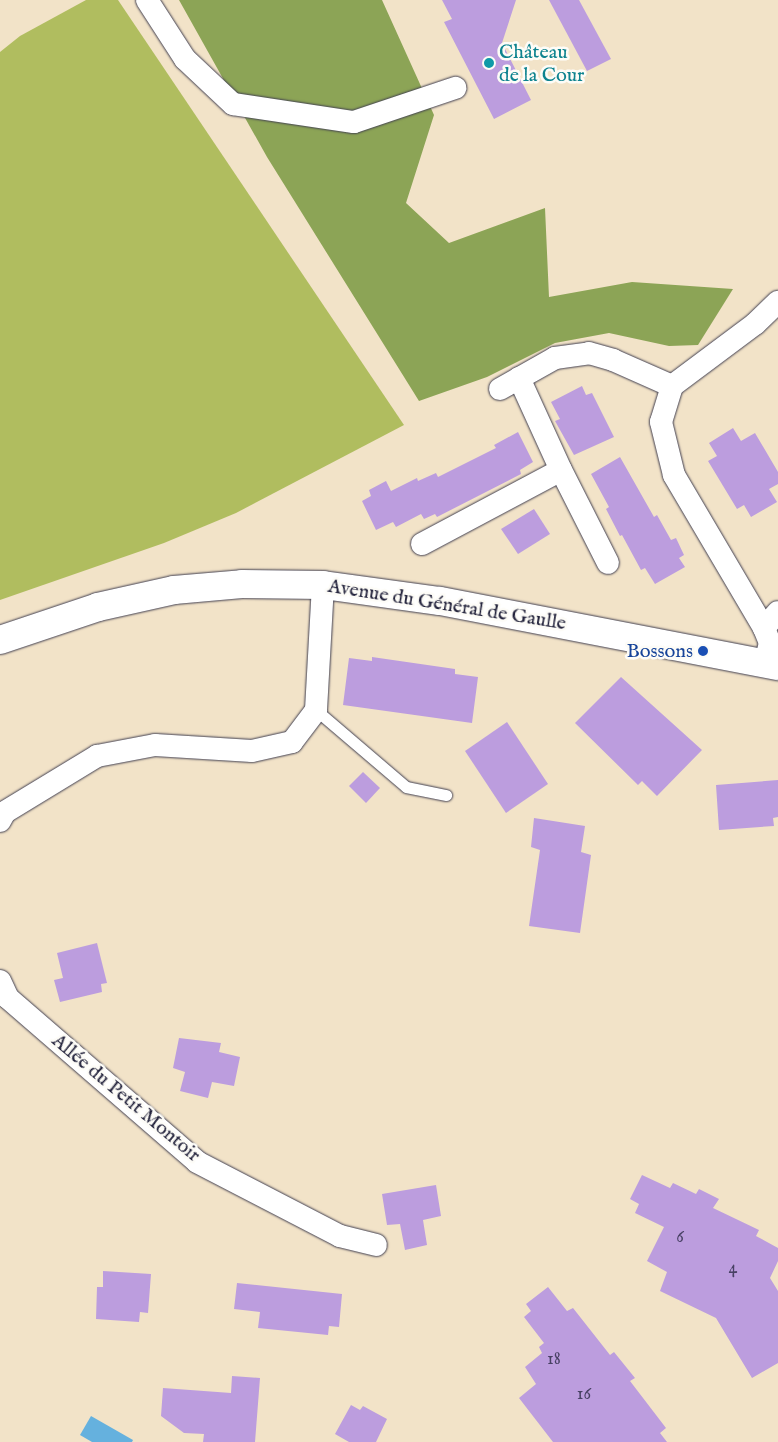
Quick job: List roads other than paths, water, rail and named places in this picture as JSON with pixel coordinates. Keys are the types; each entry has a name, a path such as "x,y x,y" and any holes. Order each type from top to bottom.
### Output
{"street":[{"path":"147,0 185,59 233,104 354,122 455,88"},
{"path":"772,665 770,643 771,620 674,475 661,422 672,386 755,324 778,302"},
{"path":"608,563 562,470 509,384 555,358 589,353 622,363 672,386"},
{"path":"422,544 562,470"},
{"name":"Avenue du Général de Gaulle","path":"0,640 98,606 174,590 242,584 323,584 440,600 772,665"},
{"path":"0,821 5,812 96,756 155,745 252,751 275,748 292,742 316,710 323,584"},
{"name":"Allée du Petit Montoir","path":"0,981 8,998 198,1162 340,1236 376,1245"}],"lane":[{"path":"316,710 406,787 446,795"}],"water":[{"path":"91,1416 133,1440 132,1442 92,1442 80,1435"}],"place":[{"name":"Château de la Cour","path":"489,63"},
{"name":"Bossons","path":"703,651"}]}
